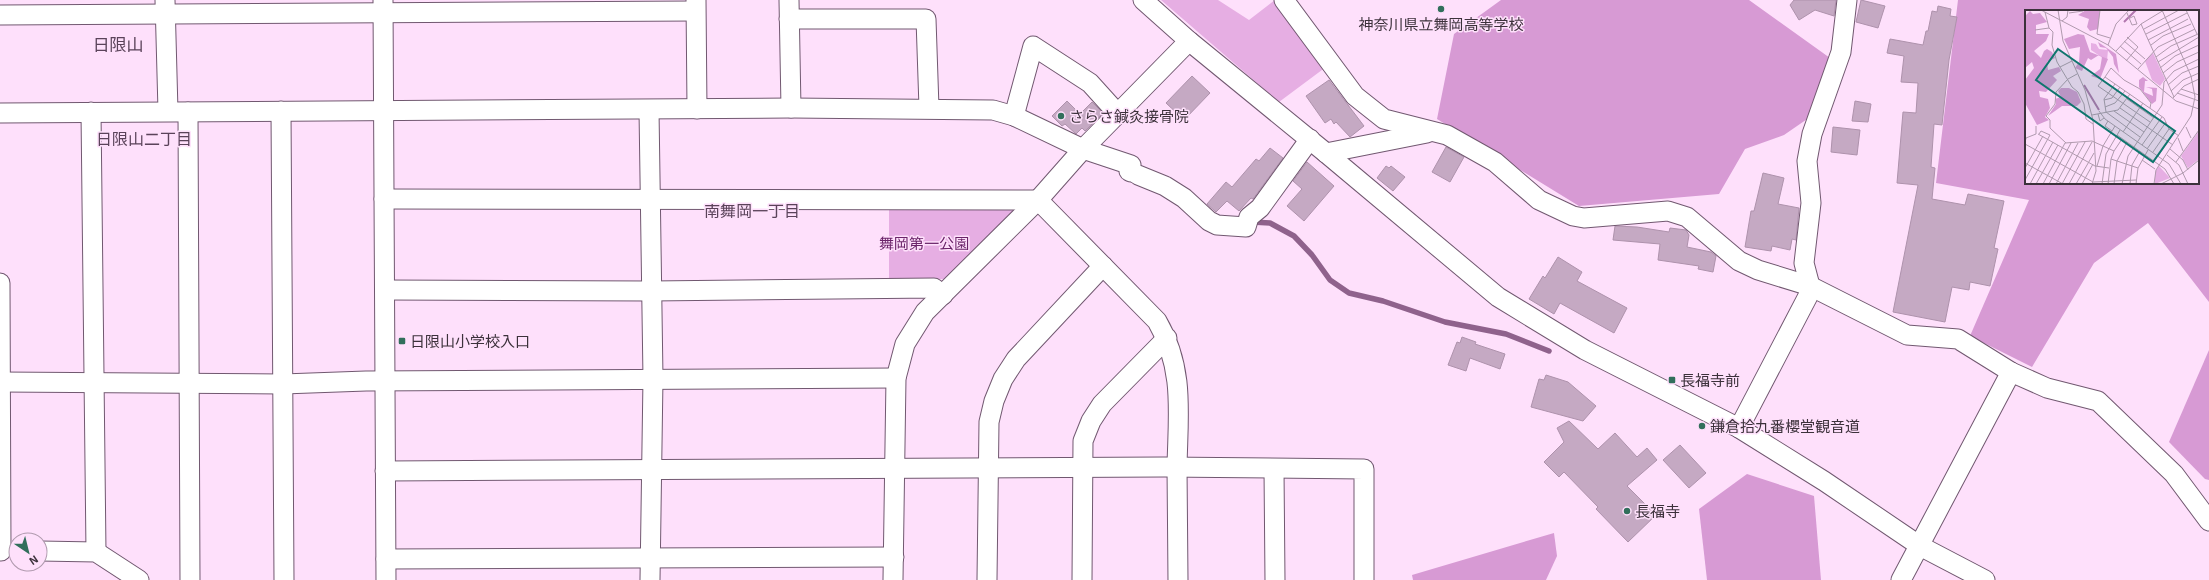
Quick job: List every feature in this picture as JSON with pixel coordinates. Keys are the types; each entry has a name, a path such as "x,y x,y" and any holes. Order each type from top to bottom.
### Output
{"street":[{"path":"789,0 791,108"},
{"path":"1143,0 1189,41 1310,139 1498,298 1585,350 1739,428 1824,481 1920,546 1986,580"},
{"path":"1284,0 1355,96 1384,119 1447,135 1495,162 1539,200 1572,216 1584,218 1668,211 1687,217 1739,262 1758,270 1810,286 1907,335 1958,339 2011,372 2048,388 2098,401 2174,474 2209,521"},
{"path":"1739,428 1808,296 1810,286 1804,263 1811,203 1807,161 1812,134 1841,52 1847,0"},
{"path":"0,15 165,7 696,6 697,108"},
{"path":"165,7 168,111"},
{"path":"383,7 386,580"},
{"path":"789,19 926,18 930,108"},
{"path":"894,580 896,378 905,344 925,312 1038,200 1083,149 1189,41"},
{"path":"1014,116 1033,46 1090,83 1118,114"},
{"path":"0,113 383,110 649,110 697,108 930,108 993,110 1014,116 1166,186 1184,198 1209,221 1217,224 1246,227 1249,216 1260,208 1310,139"},
{"path":"649,110 650,291 653,378 650,580"},
{"path":"281,111 284,580"},
{"path":"91,112 96,552"},
{"path":"188,112 190,580"},
{"path":"1326,153 1434,131"},
{"path":"384,199 1038,200 1157,321 1167,338 1175,363 1179,398 1177,467 1178,580"},
{"path":"987,580 989,422 994,401 1003,379 1016,359 1103,266"},
{"path":"0,283 1,382 6,551"},
{"path":"385,290 650,291 934,288 943,295"},
{"path":"1082,580 1083,441 1091,421 1102,404 1167,338"},
{"path":"1901,580 2011,372"},
{"path":"1,382 189,385 653,378 896,378"},
{"path":"385,471 895,468 988,469 1082,467 1364,469 1364,580"},
{"path":"1274,469 1275,580"},
{"path":"48,551 96,552 140,580"},
{"path":"386,559 894,557"}],"green space":[{"path":"1161,0 1218,0 1249,20 1275,0 1326,67 1279,102"},
{"name":"舞岡第一公園","path":"889,208 1016,209 944,279 889,279"}],"shaded area":[{"path":"1501,0 1749,0 1830,58 1813,115 1784,135 1745,149 1719,194 1579,206 1437,119 1454,34"},
{"path":"1958,0 2209,0 2209,302 2148,223 2094,263 2032,367 1970,336 2029,200 1936,183"},
{"path":"2209,350 2209,480 2205,479 2169,442"},
{"path":"1747,474 1814,496 1821,580 1707,580 1699,509"},
{"path":"1554,533 1557,556 1546,580 1413,580 1412,575"}],"building":[{"path":"1794,0 1836,0 1834,16 1815,10 1799,20 1790,5"},
{"path":"1861,0 1885,6 1878,28 1856,22"},
{"path":"1938,6 1951,9 1950,16 1957,17 1949,60 1942,125 1934,124 1931,167 1935,168 1932,199 1965,205 1968,194 2004,201 1994,248 1998,249 1990,286 1970,282 1969,290 1952,287 1945,322 1893,312 1918,185 1897,183 1903,112 1916,113 1918,83 1901,82 1904,56 1887,53 1890,39 1923,45 1926,31 1928,31 1932,11 1937,12"},
{"path":"1192,76 1210,93 1184,120 1166,103"},
{"path":"1329,80 1364,126 1350,137 1336,122 1334,124 1331,119 1325,123 1306,96"},
{"path":"1067,101 1080,114 1092,102 1103,113 1085,131 1082,128 1076,134 1065,124 1062,126 1052,116"},
{"path":"1855,101 1871,104 1868,122 1852,121"},
{"path":"1833,127 1860,130 1857,155 1831,152"},
{"path":"1446,147 1464,157 1450,182 1432,172"},
{"path":"1270,148 1283,158 1253,199 1251,198 1239,211 1227,201 1216,212 1207,204 1226,182 1232,187 1256,159 1259,161"},
{"path":"1307,162 1334,186 1304,221 1287,206 1302,189 1293,181"},
{"path":"1386,166 1389,168 1391,166 1405,177 1393,191 1377,178"},
{"path":"1763,173 1784,178 1778,204 1799,208 1796,240 1792,239 1790,250 1772,246 1771,251 1745,247 1751,211 1754,211"},
{"path":"1615,226 1637,227 1669,232 1670,228 1686,230 1689,235 1687,247 1711,252 1716,256 1713,272 1698,269 1699,266 1658,260 1660,244 1613,240"},
{"path":"1558,257 1582,272 1577,281 1627,308 1614,333 1560,303 1554,314 1529,299 1543,276 1545,278"},
{"path":"1462,337 1476,342 1475,344 1505,354 1500,369 1470,358 1466,371 1448,365 1457,342 1460,343"},
{"path":"1546,375 1568,382 1596,406 1583,421 1531,407 1539,379 1544,380"},
{"path":"1569,421 1598,449 1615,433 1637,457 1647,448 1657,460 1627,486 1656,515 1628,542 1596,509 1598,507 1564,472 1559,477 1544,462 1564,442 1557,428"},
{"path":"1680,445 1706,473 1689,488 1663,460"}],"waterway":[{"path":"1252,222 1270,223 1294,236 1312,255 1330,280 1349,293 1383,301 1445,322 1506,334 1549,351"}],"place":[{"name":"神奈川県立舞岡高等学校","path":"1441,9"},
{"name":"さらさ鍼灸接骨院","path":"1061,116"},
{"name":"日限山小学校入口","path":"402,341"},
{"name":"長福寺前","path":"1672,380"},
{"name":"鎌倉拾九番櫻堂観音道","path":"1702,426"},
{"name":"長福寺","path":"1627,511"}],"district":[{"name":"日限山","path":"118,44"},
{"name":"日限山二丁目","path":"144,138"},
{"name":"南舞岡一丁目","path":"752,210"}]}
